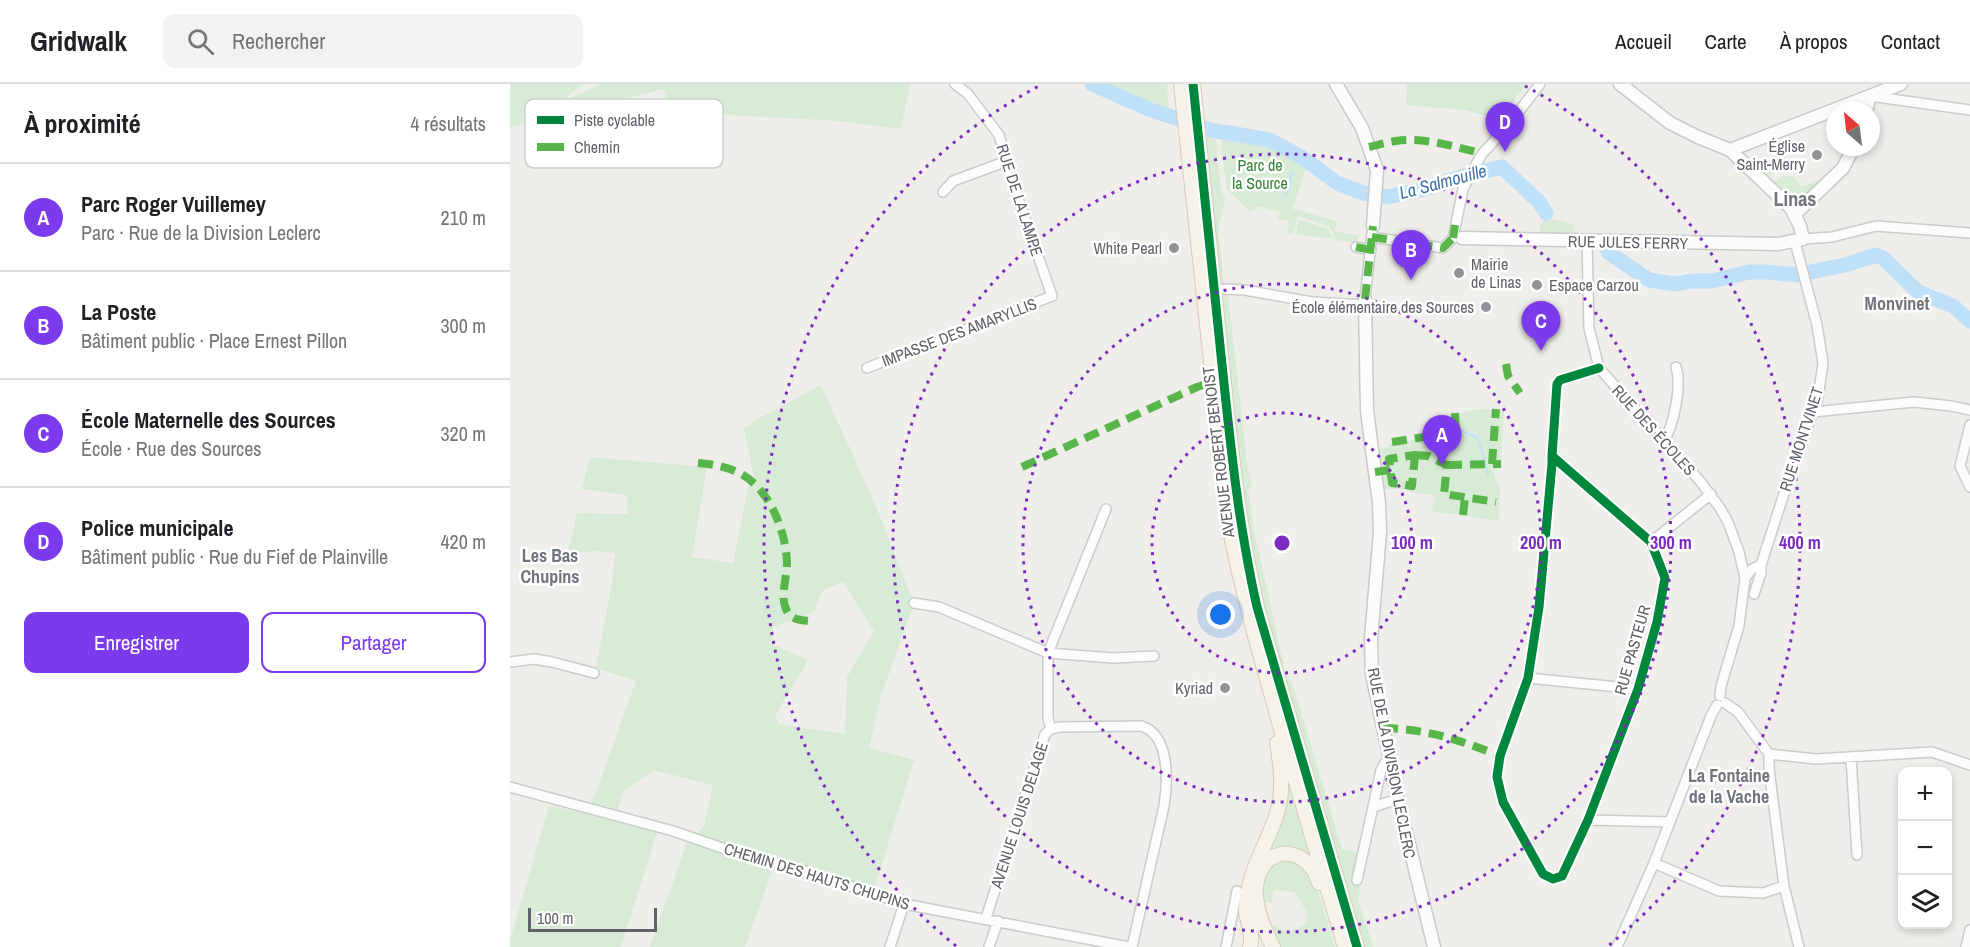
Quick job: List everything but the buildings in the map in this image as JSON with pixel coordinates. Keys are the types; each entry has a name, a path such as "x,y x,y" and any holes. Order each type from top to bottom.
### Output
{"main road":[{"name":"AVENUE ROBERT BENOIST","path":"1181,84 1190,112"},
{"name":"AVENUE ROBERT BENOIST","path":"1193,84 1190,112 1228,519 1245,601 1345,947"},
{"name":"AVENUE ROBERT BENOIST","path":"1192,134 1247,560 1260,618 1357,947"},
{"path":"1250,947 1251,930 1246,911 1247,893 1253,869 1277,812 1281,793 1282,772 1277,743 1280,726"},
{"path":"1273,947 1257,907 1257,878 1265,865 1274,857 1286,854 1300,856 1318,877 1338,947"}],"street":[{"name":"RUE DE LA LAMPE","path":"955,84 968,94 999,135 1012,181 1052,296"},
{"name":"RUE DE LA DIVISION LECLERC","path":"1336,84 1362,128 1377,170 1365,302 1367,411 1379,503 1380,532 1371,639 1372,674 1398,799 1434,947"},
{"path":"1372,232 1443,248 1457,238 1463,189 1482,154 1540,84"},
{"path":"1620,84 1670,123 1730,150 1791,208 1800,226 1799,241 1832,237 1876,226 1970,233"},
{"path":"1730,150 1901,84"},
{"path":"1870,96 1970,110"},
{"path":"1868,102 1870,96"},
{"path":"1794,215 1843,168 1849,156"},
{"path":"943,192 953,182 1007,161"},
{"name":"RUE JULES FERRY","path":"1457,238 1778,244 1799,241"},
{"name":"RUE DES ÉCOLES","path":"1587,240 1589,328 1599,368 1710,494 1728,522 1739,552 1745,578"},
{"name":"RUE MONTVINET","path":"1754,594 1788,481 1818,398 1822,363 1816,325 1799,262 1799,241"},
{"path":"1356,248 1371,250"},
{"path":"1224,289 1245,290 1312,302 1365,302"},
{"name":"IMPASSE DES AMARYLLIS","path":"867,368 1052,296"},
{"path":"1664,441 1671,430 1680,378 1676,367"},
{"path":"1599,368 1560,380 1557,384 1539,607 1528,678 1638,689"},
{"path":"1813,412 1914,402 1970,410"},
{"path":"1970,425 1966,456 1960,466 1970,487"},
{"name":"RUE PASTEUR","path":"1528,678 1500,756 1497,777 1503,802 1543,874 1552,879 1562,876 1588,820 1638,689 1658,622 1665,578 1652,542 1552,456"},
{"path":"1652,542 1710,494"},
{"name":"AVENUE LOUIS DELAGE","path":"986,918 1045,734 1051,729 1047,718 1048,653 1106,509"},
{"path":"1617,947 1654,863 1711,716 1721,701 1721,686 1742,613 1745,578 1752,569 1761,565"},
{"path":"914,603 939,607 1048,653 1113,658 1154,656"},
{"path":"510,662 534,659 594,673"},
{"path":"1721,701 1738,712 1769,754 1769,770 1784,886 1799,947"},
{"path":"1051,729 1141,726 1154,733 1162,748 1167,789 1131,947"},
{"path":"1769,754 1816,759 1932,752 1970,765"},
{"path":"1851,757 1857,855"},
{"path":"1357,880 1381,770 1385,763 1390,761"},
{"name":"CHEMIN DES HAUTS CHUPINS","path":"510,787 673,831 904,904 1131,947"},
{"path":"1373,807 1398,799"},
{"path":"1588,820 1670,822"},
{"path":"1654,863 1719,891 1763,893 1784,886"},
{"path":"1226,947 1237,891"},
{"path":"890,947 904,904"},
{"path":"989,947 998,921"},
{"path":"1966,947 1970,930"}],"green space":[{"path":"510,84 583,84 564,99 525,99 525,123 510,127"},
{"path":"600,84 910,84 901,129 839,121 723,115 723,99 667,99 663,89 623,99 566,99"},
{"path":"1092,84 1167,84 1169,115 1147,109"},
{"path":"1407,84 1527,84 1499,119 1465,110 1406,105"},
{"path":"1205,132 1216,139 1221,189 1225,199 1218,226 1225,294 1228,294 1248,469 1252,486 1248,488 1254,530 1285,671 1293,685 1342,849 1357,852 1352,879 1361,882 1358,900 1373,947 1364,947 1351,905 1267,623 1246,526 1207,171"},
{"name":"Parc de la Source","path":"1220,137 1268,142 1307,163 1293,209 1337,221 1335,231 1359,236 1358,243 1336,240 1330,227 1298,216 1293,234 1287,233 1289,221 1278,219 1280,212 1258,206 1250,212 1227,189"},
{"path":"1784,153 1788,165 1765,179 1755,169"},
{"path":"1783,176 1794,177 1801,187 1821,179 1798,202 1792,203 1772,185"},
{"path":"1545,217 1575,225 1572,234 1540,234"},
{"path":"1299,219 1328,229 1333,239 1296,234"},
{"path":"821,385 876,506 914,603 881,696 869,748 914,760 874,890 775,863 745,947 650,947 686,845 704,826 713,785 654,770 623,792 615,819 657,832 621,947 510,947 549,806 588,814 636,681 596,668 613,577 615,553 595,551 568,553 577,513 628,514 626,495 582,489 590,457 707,467 692,557 733,563 748,488 754,477 744,429 756,420","holes":["843,582 874,631 847,677 845,734 779,724 775,716 808,660 772,644 773,627 814,612 823,590"]},
{"path":"1478,409 1504,410 1501,467 1491,467 1500,489 1499,521 1432,511 1435,495 1413,493 1406,489 1384,489 1380,449 1389,447 1389,444 1401,442 1402,445 1407,444 1407,441 1445,435 1446,438 1457,436 1457,414"},
{"path":"1289,776 1312,861 1270,855 1249,914 1284,779"},
{"path":"1296,859 1314,879 1335,947 1279,947 1268,927 1274,925 1287,933 1305,924 1307,912 1294,892 1273,890 1272,903 1266,902 1265,909 1268,918 1263,919 1260,887 1265,872 1276,861"}],"waterway":[{"name":"La Salmouille","path":"1092,84 1148,109 1211,130 1270,140 1303,158 1337,183 1363,193 1387,197 1421,190 1502,167 1540,203 1546,213"},
{"path":"1285,196 1289,189 1292,171"},
{"name":"La Salmouille","path":"1608,245 1608,252 1649,280 1676,284 1712,281 1749,272 1798,275"},
{"name":"La Salmouille","path":"1806,273 1845,265 1876,255 1883,258 1918,292 1953,306 1970,321"},
{"path":"1463,431 1477,438 1488,475"}],"marked path":[{"path":"1369,147 1393,141 1416,140 1477,152"},
{"path":"1453,238 1455,225"},
{"path":"1365,299 1373,226"},
{"path":"1372,237 1443,248 1453,238"},
{"path":"1356,247 1371,250"},
{"path":"1506,364 1508,376 1520,393"},
{"path":"1022,467 1203,385"},
{"path":"1492,464 1496,409"},
{"path":"1392,442 1456,432 1455,413"},
{"path":"1415,455 1428,456 1447,465 1444,494 1496,502"},
{"path":"1415,455 1412,486 1392,483 1389,459 1415,455"},
{"path":"698,463 735,471 747,477 766,497 779,523 786,550 784,604 788,613 793,617 809,621"},
{"path":"1447,465 1501,464"},
{"path":"1375,472 1390,470"},
{"path":"1463,515 1465,497"},
{"path":"1383,728 1443,736 1500,756"}],"cycle path":[{"path":"1193,84 1231,450 1250,576 1257,607 1357,947"},
{"path":"1552,456 1651,542 1665,578 1657,622 1638,689 1588,820 1562,876 1553,879 1543,874 1503,802 1497,777 1500,756 1528,678 1539,607 1557,384 1560,380 1599,368"}],"place":[{"name":"Police municipale","path":"1505,152"},
{"name":"Église Saint-Merry","path":"1817,155"},
{"name":"White Pearl","path":"1174,248"},
{"name":"Mairie de Linas","path":"1459,273"},
{"name":"La Poste","path":"1411,280"},
{"name":"Espace Carzou","path":"1537,285"},
{"name":"École élémentaire des Sources","path":"1486,307"},
{"name":"École Maternelle des Sources","path":"1541,351"},
{"name":"Parc Roger Vuillemey","path":"1442,465"},
{"name":"Kyriad","path":"1225,688"}],"district":[{"name":"Linas","path":"1795,199"},
{"name":"Monvinet","path":"1897,304"},
{"name":"Les Bas Chupins","path":"550,566"},
{"name":"La Fontaine de la Vache","path":"1729,786"}]}
